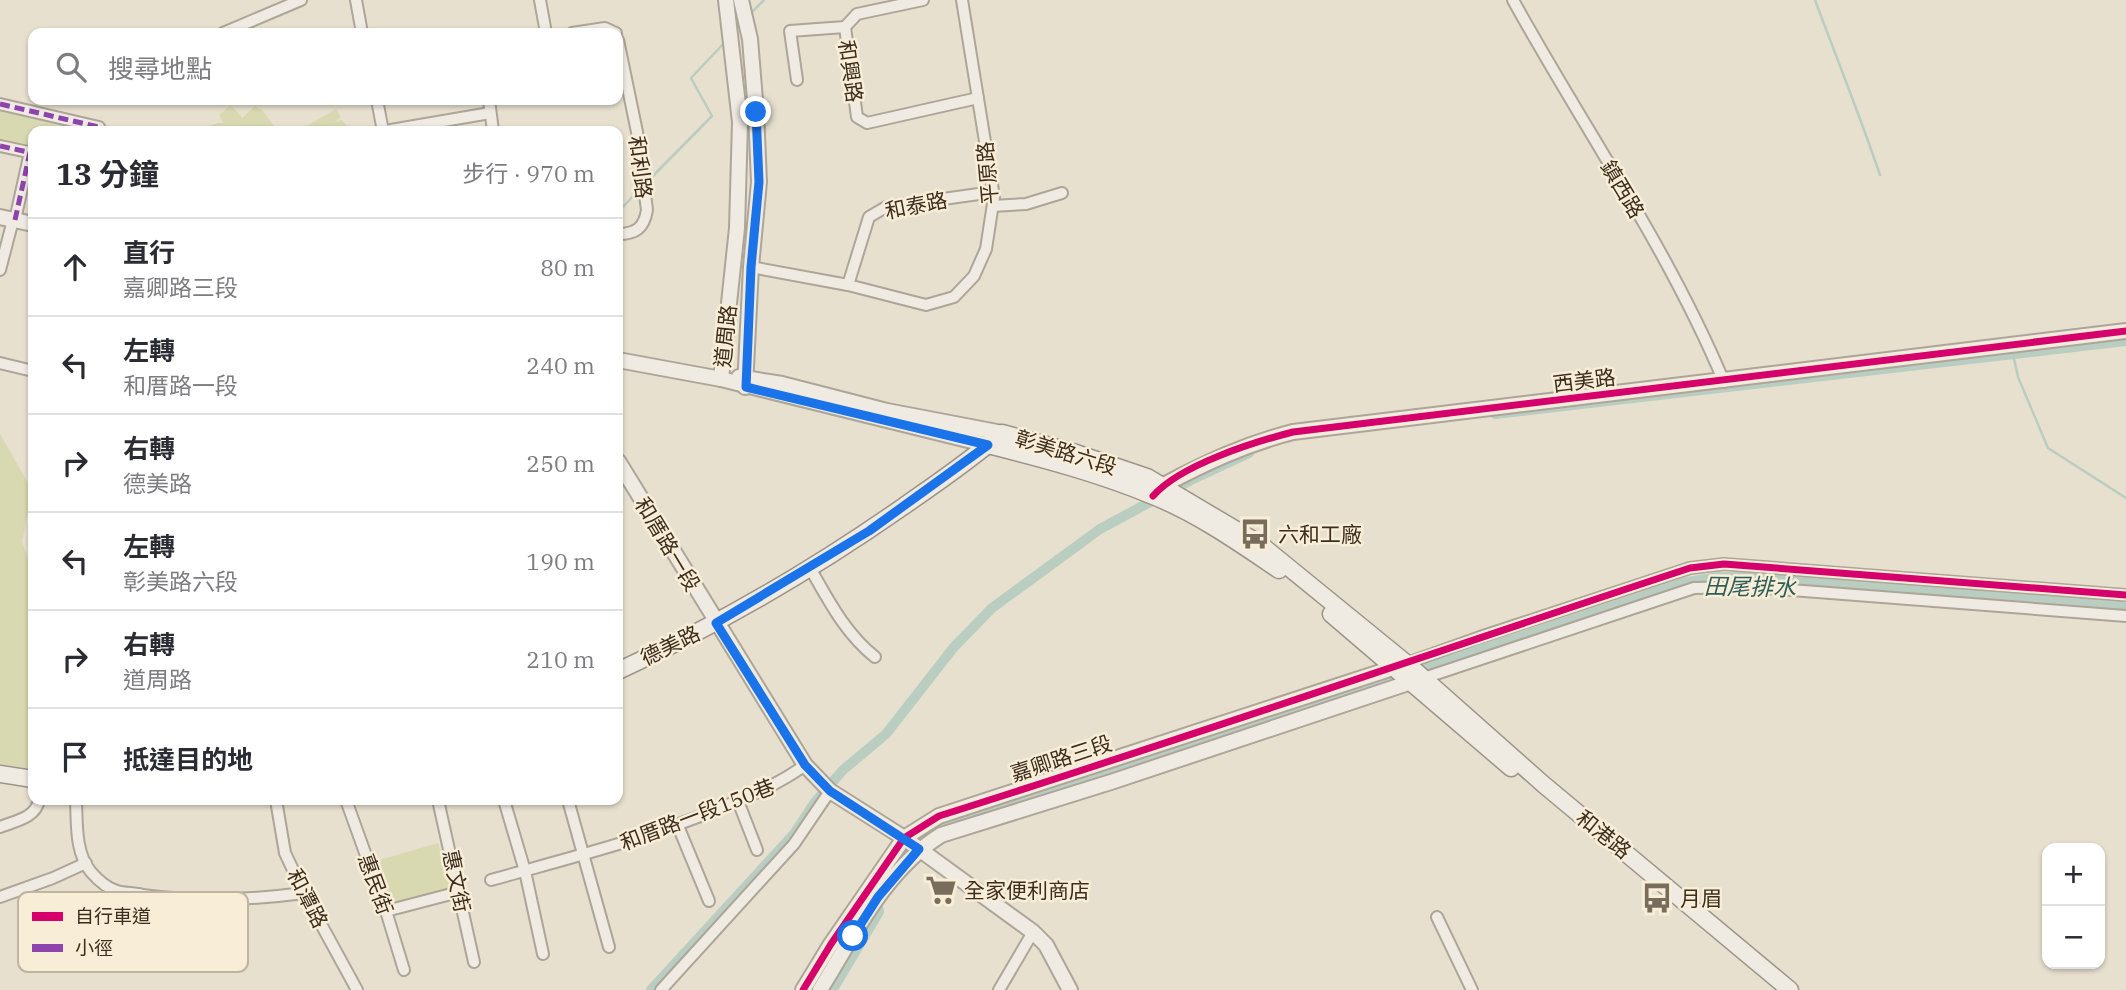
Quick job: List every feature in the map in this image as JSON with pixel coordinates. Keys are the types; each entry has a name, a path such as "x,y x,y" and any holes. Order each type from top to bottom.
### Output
{"main road":[{"name":"彰美路六段","path":"1002,433 1073,460"},
{"name":"德美路","path":"623,669 716,623 810,568 869,531 1002,433"},
{"name":"彰美路六段","path":"988,445 1147,477 1162,495"},
{"name":"和港路","path":"1162,495 1282,572 1410,673 1790,990"},
{"name":"和港路","path":"1410,673 1777,990"},
{"path":"0,774 28,778"}],"street":[{"path":"235,28 301,0"},
{"path":"355,0 361,28"},
{"path":"540,0 545,28"},
{"name":"道周路","path":"720,379 737,228 740,122 726,0"},
{"name":"道周路","path":"741,0 750,39 759,182 751,267 746,382"},
{"name":"和興路","path":"923,0 856,14 845,27 857,117 867,122 978,98"},
{"name":"平原路","path":"751,267 848,285 926,305 954,297 974,276 986,248 993,192 962,0"},
{"name":"鎮西路","path":"1513,0 1658,248 1706,337 1724,382"},
{"path":"797,80 790,31 845,27"},
{"name":"和利路","path":"623,64 637,132 646,210 645,221 641,227 632,234 623,234"},
{"path":"0,104 95,126"},
{"path":"378,105 383,126"},
{"path":"489,105 492,126"},
{"path":"413,126 490,113"},
{"path":"0,146 28,152"},
{"path":"0,270 9,219 28,164"},
{"name":"和泰路","path":"848,285 869,217 886,207 993,192"},
{"path":"993,206 1026,204 1062,193"},
{"path":"9,219 28,223"},
{"name":"西美路","path":"1162,495 1227,452 1256,441 1293,432 1724,382 2126,331"},
{"name":"彰美路六段","path":"623,361 746,382 1002,433"},
{"path":"0,363 28,370"},
{"name":"彰美路六段","path":"746,382 988,445"},
{"name":"和厝路一段","path":"623,469 805,765 830,791 911,843 1033,932 1046,945 1070,990"},
{"path":"1410,673 1480,637 1690,568 1724,564 2126,595"},
{"path":"810,568 844,627 875,657"},
{"path":"1690,568 1694,588"},
{"path":"1410,673 1694,588 1753,587 2126,616"},
{"name":"嘉卿路三段","path":"820,990 911,843 1111,782 1410,673"},
{"name":"嘉卿路三段","path":"803,990 831,944 911,843 939,816 1410,673"},
{"name":"和厝路一段150巷","path":"491,880 584,856 677,826 781,783 805,765"},
{"path":"661,990 794,844 830,791"},
{"path":"738,801 757,850"},
{"path":"0,827 29,816 37,805"},
{"path":"76,805 80,850 89,870 102,883 123,892"},
{"name":"和潭路","path":"277,805 285,853 357,990"},
{"name":"惠民街","path":"348,805 404,970"},
{"name":"惠文街","path":"439,805 474,962"},
{"path":"505,805 525,871 542,954"},
{"path":"569,805 609,947"},
{"path":"677,826 709,901"},
{"path":"0,897 86,863"},
{"path":"386,911 459,892"},
{"path":"248,899 304,893"},
{"path":"1437,917 1472,990"},
{"path":"999,990 1033,932"}],"green space":[{"path":"230,106 242,118 255,106 262,110 274,126 210,126 223,123 219,115"},
{"path":"0,107 84,126 28,126 28,150 0,144"},
{"path":"336,109 341,117 334,122 342,120 347,126 327,126 307,126"},
{"path":"0,434 28,483 28,511 22,542 28,558 28,768 0,764"},
{"path":"438,843 451,888 386,905 370,863"}],"water":[{"path":"1718,572 1750,572 2126,601 2126,612 1701,583 1441,668 1432,660 1686,577"}],"waterway":[{"path":"749,15 764,0"},
{"path":"1815,0 1880,175"},
{"path":"648,181 712,116 691,78 726,41"},
{"path":"623,207 641,188"},
{"path":"1495,414 2126,341"},
{"path":"2013,354 2018,377 2048,448 2126,498"},
{"path":"651,990 794,834 815,802 843,770 886,734 954,647 992,608 1100,529 1191,480 1249,453"},
{"name":"田尾排水","path":"907,859 923,835 967,818 1211,735 1456,657"},
{"name":"田尾排水","path":"829,990 876,911"}],"marked path":[{"path":"0,104 95,126"},
{"path":"0,146 28,152"},
{"path":"15,220 28,161"}],"cycle path":[{"path":"1153,496 1181,474 1199,465 1239,448 1293,432 2126,331"},
{"path":"803,990 831,944 904,838 939,816 1690,568 1724,564 2126,595"}],"place":[{"name":"六和工廠","path":"1255,534"},
{"name":"全家便利商店","path":"941,890"},
{"name":"月眉","path":"1657,898"}],"route":[{"path":"756,112 759,182 751,267 746,387 988,445 869,531 716,623 805,765 830,791 919,849 878,897 853,936"}]}
